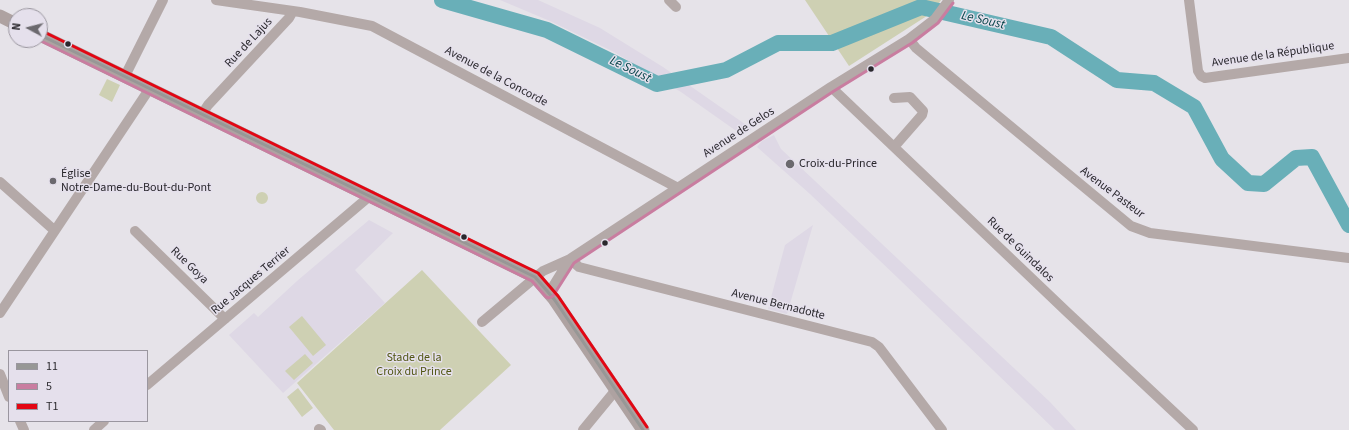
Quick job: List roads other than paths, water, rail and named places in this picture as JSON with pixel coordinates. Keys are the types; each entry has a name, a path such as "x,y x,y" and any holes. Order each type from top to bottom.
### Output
{"main road":[{"path":"48,40 371,195 535,277 549,293 643,430"}],"street":[{"path":"125,76 163,0"},
{"name":"Rue de Lajus","path":"202,114 208,105 289,18 293,11 216,0"},
{"name":"Avenue de Gelos","path":"482,322 543,271 570,259 831,87 909,39 935,19 949,0"},
{"name":"Avenue de la République","path":"1189,0 1198,71 1201,76 1205,78 1349,58"},
{"name":"Avenue de la Concorde","path":"293,11 372,26 678,188"},
{"name":"Avenue Pasteur","path":"909,39 916,48 1131,226 1150,233 1349,258"},
{"name":"Rue de Guindalos","path":"831,87 1193,430"},
{"path":"0,313 150,88"},
{"path":"894,98 910,97 923,110 922,115 894,147"},
{"path":"0,182 54,230"},
{"name":"Rue Jacques Terrier","path":"148,384 371,195"},
{"name":"Rue Goya","path":"135,231 225,319"},
{"path":"549,293 570,259"},
{"name":"Avenue Bernadotte","path":"570,259 579,267 872,342 879,347 942,430"},
{"path":"0,374 8,394"},
{"path":"583,430 615,391"},
{"path":"94,430 103,422"}],"waterway":[{"name":"Le Soust","path":"442,0 547,30 657,84 726,70 778,43 832,43 921,7 1051,37 1117,80 1154,83 1194,107 1222,159 1248,183 1264,184 1296,158 1312,157 1349,225"}],"place":[{"name":"Croix-du-Prince","path":"790,164"},
{"name":"Église Notre-Dame-du-Bout-du-Pont","path":"53,181"}],"park label":[{"name":"Stade de la Croix du Prince","path":"414,365"}]}
